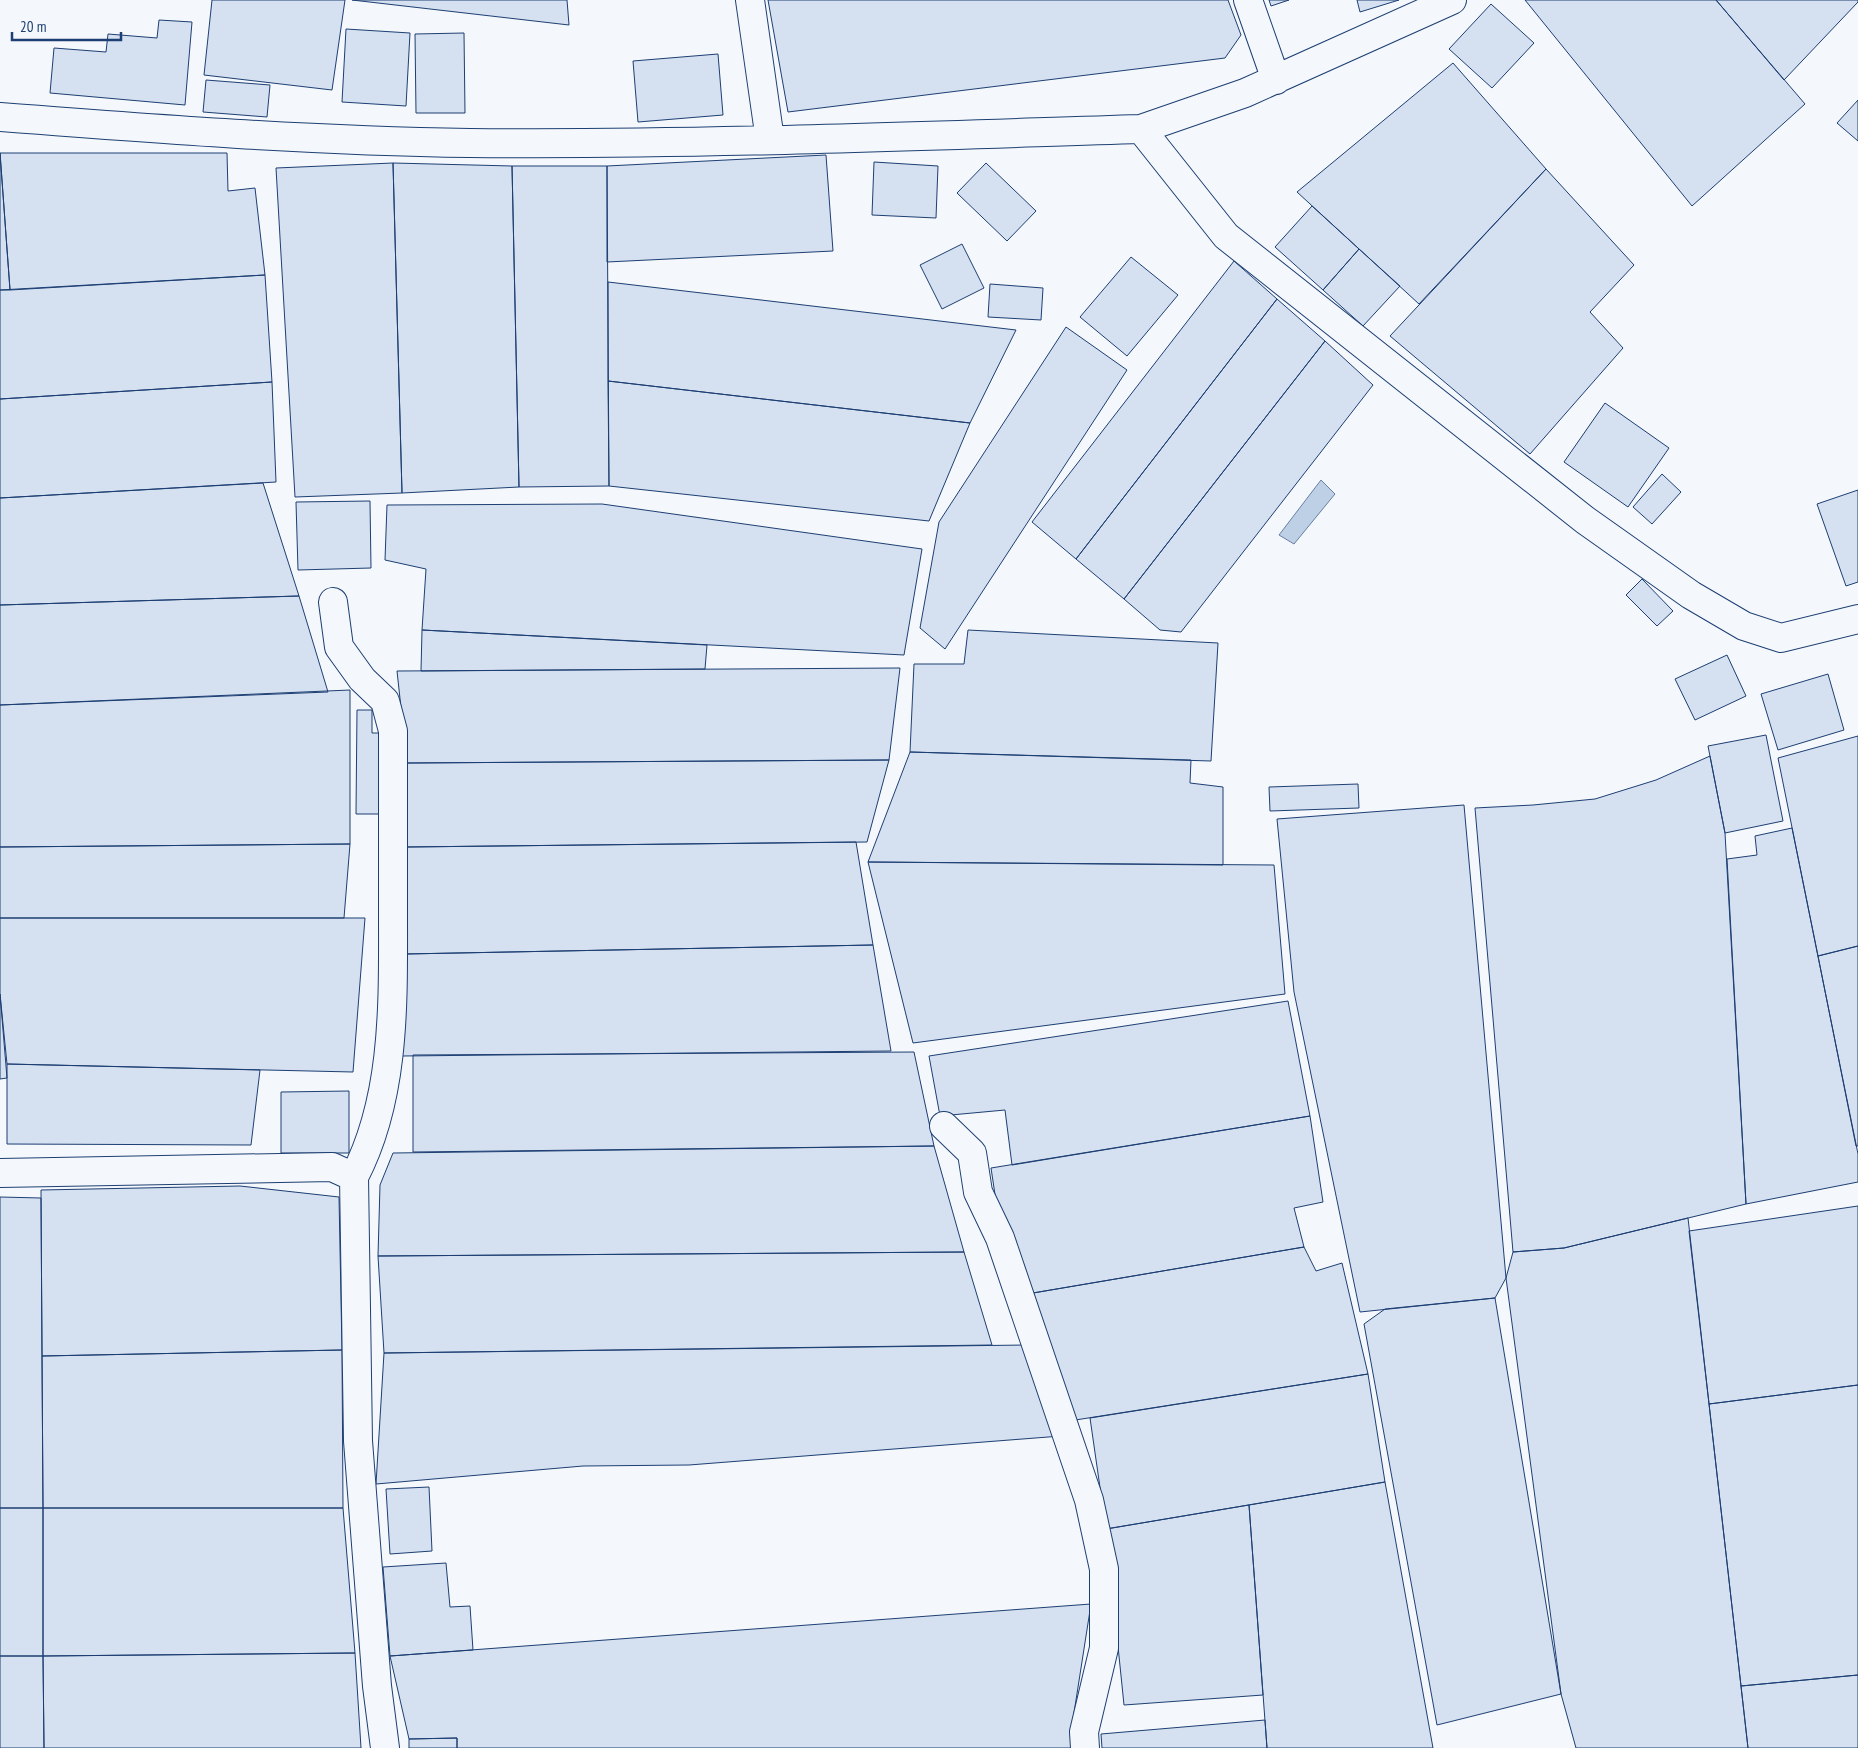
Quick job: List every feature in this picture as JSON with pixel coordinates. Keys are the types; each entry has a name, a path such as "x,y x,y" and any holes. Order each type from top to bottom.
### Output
{"street":[{"path":"750,0 770,140"},
{"path":"1248,0 1276,80"},
{"path":"0,117 173,130 468,142 770,140 1141,129 1245,93 1350,48 1427,9 1452,0"},
{"path":"1141,129 1226,236 1585,520 1691,595 1744,626 1781,638 1858,619"},
{"path":"333,602 339,647 362,679 385,701 393,731 393,1000 382,1102 368,1151 354,1177 358,1441 377,1686 385,1748"},
{"path":"944,1126 972,1153 978,1192 1000,1238 1089,1500 1104,1569 1104,1648 1084,1732 1085,1748"},
{"path":"0,1173 332,1167 354,1177"}],"water":[{"path":"1321,480 1335,494 1294,544 1279,535"}],"building":[{"path":"212,0 345,0 332,90 204,75"},
{"path":"352,0 567,0 569,25"},
{"path":"768,0 1228,0 1241,35 1225,58 788,112"},
{"path":"1269,0 1289,0 1271,6"},
{"path":"1357,0 1399,0 1360,12"},
{"path":"1525,0 1716,0 1805,104 1692,206"},
{"path":"1716,0 1858,0 1858,2 1784,80"},
{"path":"1491,4 1534,43 1492,88 1449,49"},
{"path":"159,20 192,22 185,105 50,93 54,48 106,52 108,34 157,38"},
{"path":"346,29 410,33 406,106 342,102"},
{"path":"464,33 465,113 416,113 415,34"},
{"path":"718,54 723,115 638,122 633,61"},
{"path":"1453,63 1546,169 1419,304 1297,192"},
{"path":"206,80 270,85 267,117 203,112"},
{"path":"1858,100 1858,141 1837,123"},
{"path":"0,153 10,290 0,290"},
{"path":"0,153 227,153 228,191 255,188 265,275 10,290"},
{"path":"826,155 833,251 607,262 607,166"},
{"path":"874,162 938,166 936,218 872,215"},
{"path":"393,163 402,493 295,497 276,168"},
{"path":"393,163 512,166 519,487 402,493"},
{"path":"986,163 1036,211 1007,241 957,193"},
{"path":"512,166 607,166 609,486 519,487"},
{"path":"1546,169 1634,265 1590,312 1623,348 1530,454 1390,336"},
{"path":"1312,206 1359,249 1323,290 1275,247"},
{"path":"962,244 984,288 942,309 920,265"},
{"path":"1359,249 1400,286 1363,326 1323,290"},
{"path":"1131,257 1178,295 1127,356 1080,317"},
{"path":"1234,261 1277,299 1076,559 1032,522"},
{"path":"265,275 272,382 0,399 0,290"},
{"path":"608,282 1016,330 970,423 608,381"},
{"path":"990,284 1043,288 1041,320 988,317"},
{"path":"1277,299 1325,341 1124,599 1076,559"},
{"path":"1066,327 1127,370 945,649 920,628 939,522"},
{"path":"1325,341 1373,385 1181,632 1160,630 1124,599"},
{"path":"608,381 970,423 929,521 609,486"},
{"path":"272,382 276,482 0,498 0,399"},
{"path":"1605,403 1669,448 1628,507 1564,462"},
{"path":"1662,474 1681,492 1652,524 1633,507"},
{"path":"263,483 299,596 0,605 0,498"},
{"path":"1858,490 1858,582 1846,586 1817,504"},
{"path":"370,501 371,568 298,570 296,502"},
{"path":"602,504 922,549 904,655 422,630 426,569 385,560 387,505"},
{"path":"1642,579 1673,611 1657,626 1626,595"},
{"path":"299,596 328,692 0,705 0,605"},
{"path":"422,630 707,645 705,669 421,671"},
{"path":"968,630 1218,643 1211,761 910,752 914,664 964,664"},
{"path":"1727,655 1746,696 1695,720 1675,679"},
{"path":"900,668 889,760 407,763 397,671"},
{"path":"1828,674 1844,730 1778,750 1761,694"},
{"path":"350,690 350,844 0,847 0,705"},
{"path":"357,710 372,710 372,733 382,733 382,814 356,814"},
{"path":"1766,735 1783,821 1725,833 1708,746"},
{"path":"1858,736 1858,946 1818,956 1778,758"},
{"path":"910,752 1191,760 1190,783 1223,787 1223,865 868,862"},
{"path":"1710,756 1725,833 1746,1204 1564,1248 1513,1252 1475,808 1595,799 1656,780"},
{"path":"889,760 867,842 406,847 407,763"},
{"path":"1358,784 1359,808 1270,811 1269,787"},
{"path":"1464,805 1506,1278 1495,1298 1360,1312 1294,992 1277,819"},
{"path":"1792,828 1858,1154 1858,1182 1746,1204 1727,859 1757,855 1755,836"},
{"path":"856,842 873,945 405,954 406,847"},
{"path":"350,844 344,918 0,918 0,847"},
{"path":"868,862 1274,865 1285,994 913,1043"},
{"path":"0,918 365,918 353,1072 7,1064 0,994"},
{"path":"873,945 891,1051 402,1056 405,954"},
{"path":"1858,946 1858,1146 1856,1146 1818,956"},
{"path":"0,994 7,1078 0,1079"},
{"path":"1288,1001 1310,1116 1012,1165 1005,1110 940,1116 929,1056"},
{"path":"914,1052 934,1146 413,1152 413,1055"},
{"path":"7,1064 260,1070 251,1145 7,1144"},
{"path":"349,1091 349,1153 281,1153 281,1092"},
{"path":"1310,1116 1323,1202 1294,1208 1304,1247 1033,1293 999,1221 991,1168"},
{"path":"934,1146 964,1252 378,1256 380,1185 393,1153"},
{"path":"240,1186 339,1197 342,1350 42,1356 41,1190"},
{"path":"0,1197 41,1198 43,1508 0,1508"},
{"path":"1858,1206 1858,1385 1709,1404 1689,1231"},
{"path":"1688,1218 1748,1748 1576,1748 1561,1694 1506,1278 1513,1252 1564,1248"},
{"path":"1304,1247 1316,1271 1342,1263 1368,1374 1069,1421 1033,1293"},
{"path":"964,1252 992,1345 384,1353 378,1256"},
{"path":"1495,1298 1561,1694 1437,1725 1364,1324 1385,1309"},
{"path":"1027,1345 1061,1436 689,1465 583,1466 376,1484 384,1353"},
{"path":"342,1350 343,1508 43,1508 42,1356"},
{"path":"1368,1374 1385,1482 1106,1529 1090,1418"},
{"path":"1858,1385 1858,1675 1741,1686 1709,1404"},
{"path":"1385,1482 1433,1748 1267,1748 1249,1505"},
{"path":"429,1487 432,1551 390,1554 386,1489"},
{"path":"1249,1505 1263,1695 1124,1705 1106,1529"},
{"path":"0,1508 43,1508 43,1656 0,1656"},
{"path":"43,1508 343,1508 355,1653 43,1656"},
{"path":"446,1563 450,1607 470,1606 473,1650 390,1656 383,1567"},
{"path":"1091,1604 1071,1732 1073,1748 457,1748 457,1738 409,1739 390,1656"},
{"path":"355,1653 361,1748 44,1748 43,1656"},
{"path":"0,1656 43,1656 44,1748 0,1748"},
{"path":"1858,1675 1858,1748 1748,1748 1741,1686"},
{"path":"1265,1720 1267,1748 1102,1748 1101,1734"},
{"path":"457,1738 457,1748 409,1748 409,1739"}]}
